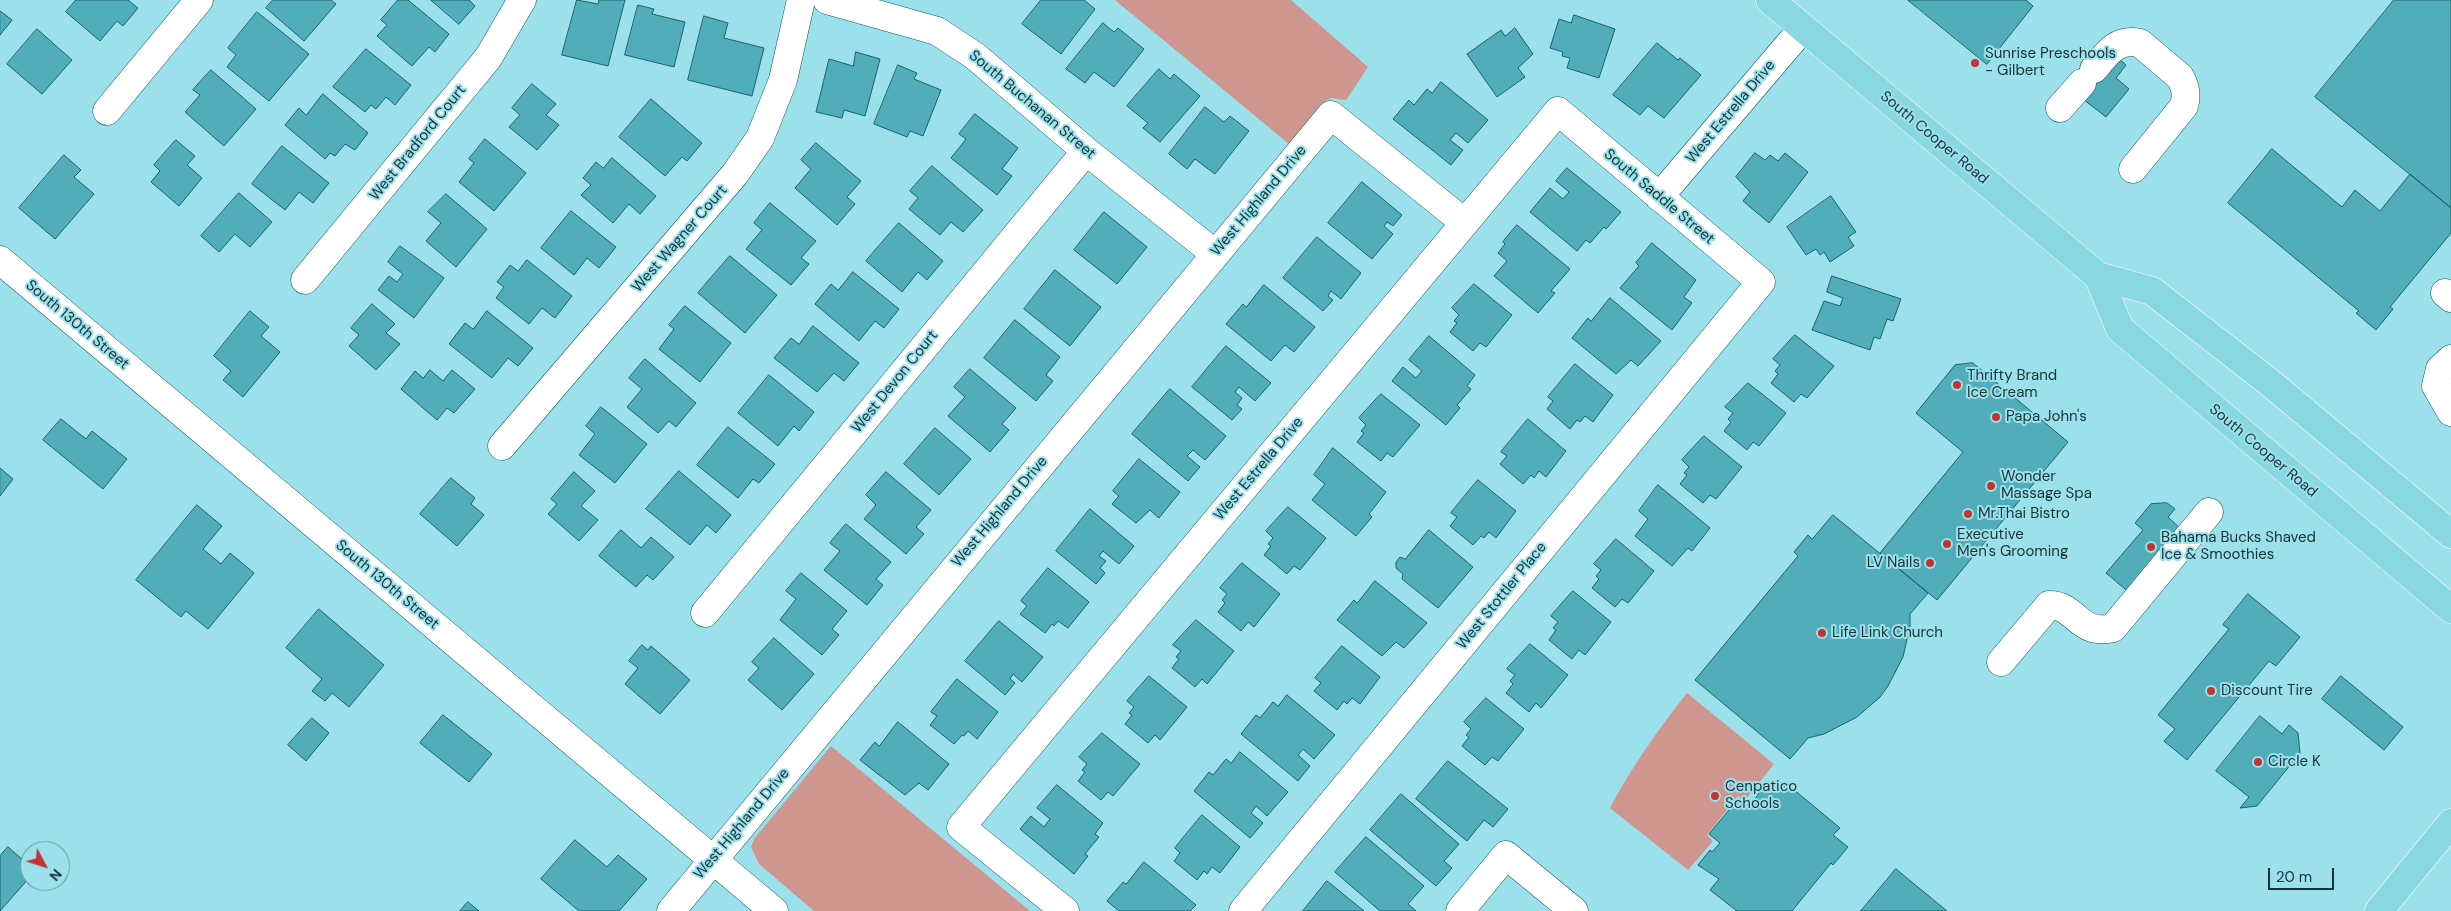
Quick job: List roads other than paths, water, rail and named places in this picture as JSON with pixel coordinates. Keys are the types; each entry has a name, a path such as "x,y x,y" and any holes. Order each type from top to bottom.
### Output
{"main road":[{"name":"South Cooper Road","path":"1770,0 2098,276 2152,291 2269,382 2451,534"},
{"name":"South Cooper Road","path":"2098,276 2120,329 2451,609"},
{"path":"2379,911 2451,823"}],"street":[{"path":"108,111 199,0"},
{"name":"West Bradford Court","path":"305,280 488,58 522,0"},
{"name":"West Wagner Court","path":"502,446 735,174 760,138 782,80 801,0"},
{"name":"South Buchanan Street","path":"827,0 937,31 975,56 1086,150 1214,254"},
{"name":"West Estrella Drive","path":"1659,197 1803,28"},
{"path":"2060,108 2115,46 2133,42 2140,43 2180,77 2186,98 2184,106 2133,169"},
{"name":"West Estrella Drive","path":"1065,911 961,827 1558,111"},
{"name":"South Saddle Street","path":"1558,111 1761,282"},
{"name":"West Highland Drive","path":"671,911 1331,114 1465,223"},
{"name":"West Devon Court","path":"705,613 1086,150"},
{"name":"South 130th Street","path":"0,260 774,911"},
{"name":"West Stottler Place","path":"1243,911 1761,282"},
{"path":"2449,405 2436,386 2440,369 2451,359"},
{"path":"2001,662 2049,605 2064,609 2087,627 2095,630 2113,628 2209,512"},
{"path":"1460,911 1506,855 1574,911"}],"place":[{"name":"Sunrise Preschools - Gilbert","path":"1975,63"},
{"name":"Thrifty Brand Ice Cream","path":"1957,385"},
{"name":"Papa John's","path":"1996,417"},
{"name":"Wonder Massage Spa","path":"1991,486"},
{"name":"Mr.Thai Bistro","path":"1968,514"},
{"name":"Executive Men's Grooming","path":"1947,544"},
{"name":"Bahama Bucks Shaved Ice & Smoothies","path":"2151,547"},
{"name":"LV Nails","path":"1930,563"},
{"name":"Life Link Church","path":"1822,633"},
{"name":"Discount Tire","path":"2211,691"},
{"name":"Circle K","path":"2258,762"},
{"name":"Cenpatico Schools","path":"1715,796"}]}
